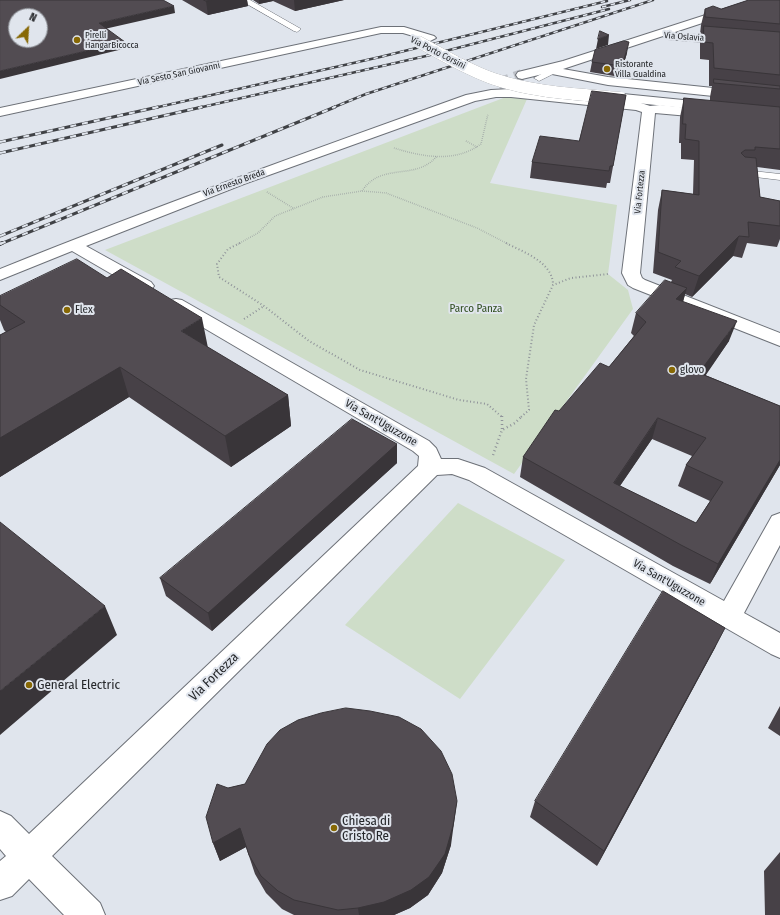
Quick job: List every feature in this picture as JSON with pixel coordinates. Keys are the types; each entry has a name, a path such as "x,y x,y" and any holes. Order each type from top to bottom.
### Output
{"street":[{"path":"522,75 547,72 762,0"},
{"name":"Via Oslavia","path":"689,24 686,29 690,33 716,40"},
{"name":"Via Porto Corsini","path":"358,35 380,30 393,29 412,31 512,76 725,112 660,108 649,110 638,106 499,88"},
{"name":"Via Porto Corsini","path":"358,35 397,35 417,41 476,71 509,84 541,90 780,104"},
{"name":"Via Sesto San Giovanni","path":"0,112 358,35"},
{"name":"Via Oslavia","path":"651,36 672,36 780,45"},
{"path":"547,72 608,81 780,99"},
{"name":"Via Ernesto Breda","path":"0,275 239,181 499,88"},
{"name":"Via Fortezza","path":"631,273 649,110"},
{"name":"Via Sant'Uguzzone","path":"73,245 421,446 428,451 430,456 431,463 428,470"},
{"path":"631,273 634,281 640,284 780,340"},
{"name":"Via Sant'Uguzzone","path":"428,470 438,466 454,465 477,474 780,646"},
{"name":"Via Fortezza","path":"0,884 428,470"},
{"path":"729,617 780,522"},
{"path":"0,827 88,915"}],"lane":[{"path":"244,0 297,29"},
{"path":"743,173 780,177"}],"path":[{"path":"393,147 417,154 437,156 457,155 481,144 486,119 490,112"},
{"path":"466,141 477,147"},
{"path":"362,191 364,184 370,179 423,167 432,162 437,156"},
{"path":"491,461 502,430 502,416 487,404 451,398 360,370 309,341 264,306 219,277 217,264 228,249 258,233 275,216 322,197 362,191 393,195 477,228 506,242 540,262 553,278 553,286 534,325 526,379 529,410 515,423 502,430"},
{"path":"266,192 294,209"},
{"path":"553,286 571,278 631,273"}],"green space":[{"name":"Parco Panza","path":"506,97 527,99 490,183 617,205 608,274 628,290 633,309 514,474 105,250"},
{"path":"458,503 565,560 460,699 345,625"}],"building":[{"name":"Pirelli HangarBicocca","path":"0,0 163,0 174,6 99,23 125,42 0,71"},
{"path":"749,0 780,0 780,24 705,17 705,9 713,6 721,9"},
{"path":"704,26 780,32 780,75 714,68 713,43 704,42"},
{"path":"600,31 609,35 598,39"},
{"path":"624,41 629,42 622,66 592,62 595,50"},
{"path":"714,79 780,86 780,89 714,83"},
{"path":"592,91 626,95 613,166 610,166 609,171 532,162 540,136 579,141"},
{"path":"684,98 780,107 780,149 755,147 755,150 745,150 741,153 745,157 756,158 760,197 780,201 780,226 748,222 749,237 739,236 699,276 675,267 681,261 658,252 662,190 699,195 699,141 685,139 686,124 683,124"},
{"path":"77,259 107,278 121,269 202,318 181,331 288,395 225,436 120,367 0,438 0,335 25,322 0,305 0,296"},
{"path":"665,280 687,288 676,299 737,321 699,373 780,406 780,460 718,564 523,457 555,410 559,411 600,363 609,367 646,322 636,313","holes":["658,418 706,438 686,465 723,482 696,523 614,483"]},
{"path":"352,419 397,444 208,613 160,578"},
{"name":"General Electric","path":"0,522 105,606 0,691"},
{"path":"663,591 725,628 604,851 535,801"},
{"name":"Chiesa di Cristo Re","path":"346,708 399,717 421,729 441,751 452,774 457,801 453,826 445,854 429,877 411,890 384,902 358,908 338,910 294,900 278,891 261,876 249,855 240,828 213,843 206,817 217,784 228,788 245,784 267,744 280,730 298,720 321,713"}],"tunnel":[{"path":"498,84 522,75"}],"railway":[{"path":"602,7 630,0"},
{"path":"332,108 366,94 653,0"},
{"path":"154,108 380,57 607,1"},
{"path":"198,108 426,56 609,9"},
{"path":"0,142 158,107"},
{"path":"0,153 202,107"},
{"path":"2,243 0,244 335,107"},
{"path":"0,236 222,145"}],"place":[{"name":"Pirelli HangarBicocca","path":"77,40"},
{"name":"Ristorante Villa Gualdina","path":"607,69"},
{"name":"Flex","path":"67,310"},
{"name":"glovo","path":"672,370"},
{"name":"General Electric","path":"29,685"},
{"name":"Chiesa di Cristo Re","path":"334,828"}]}
